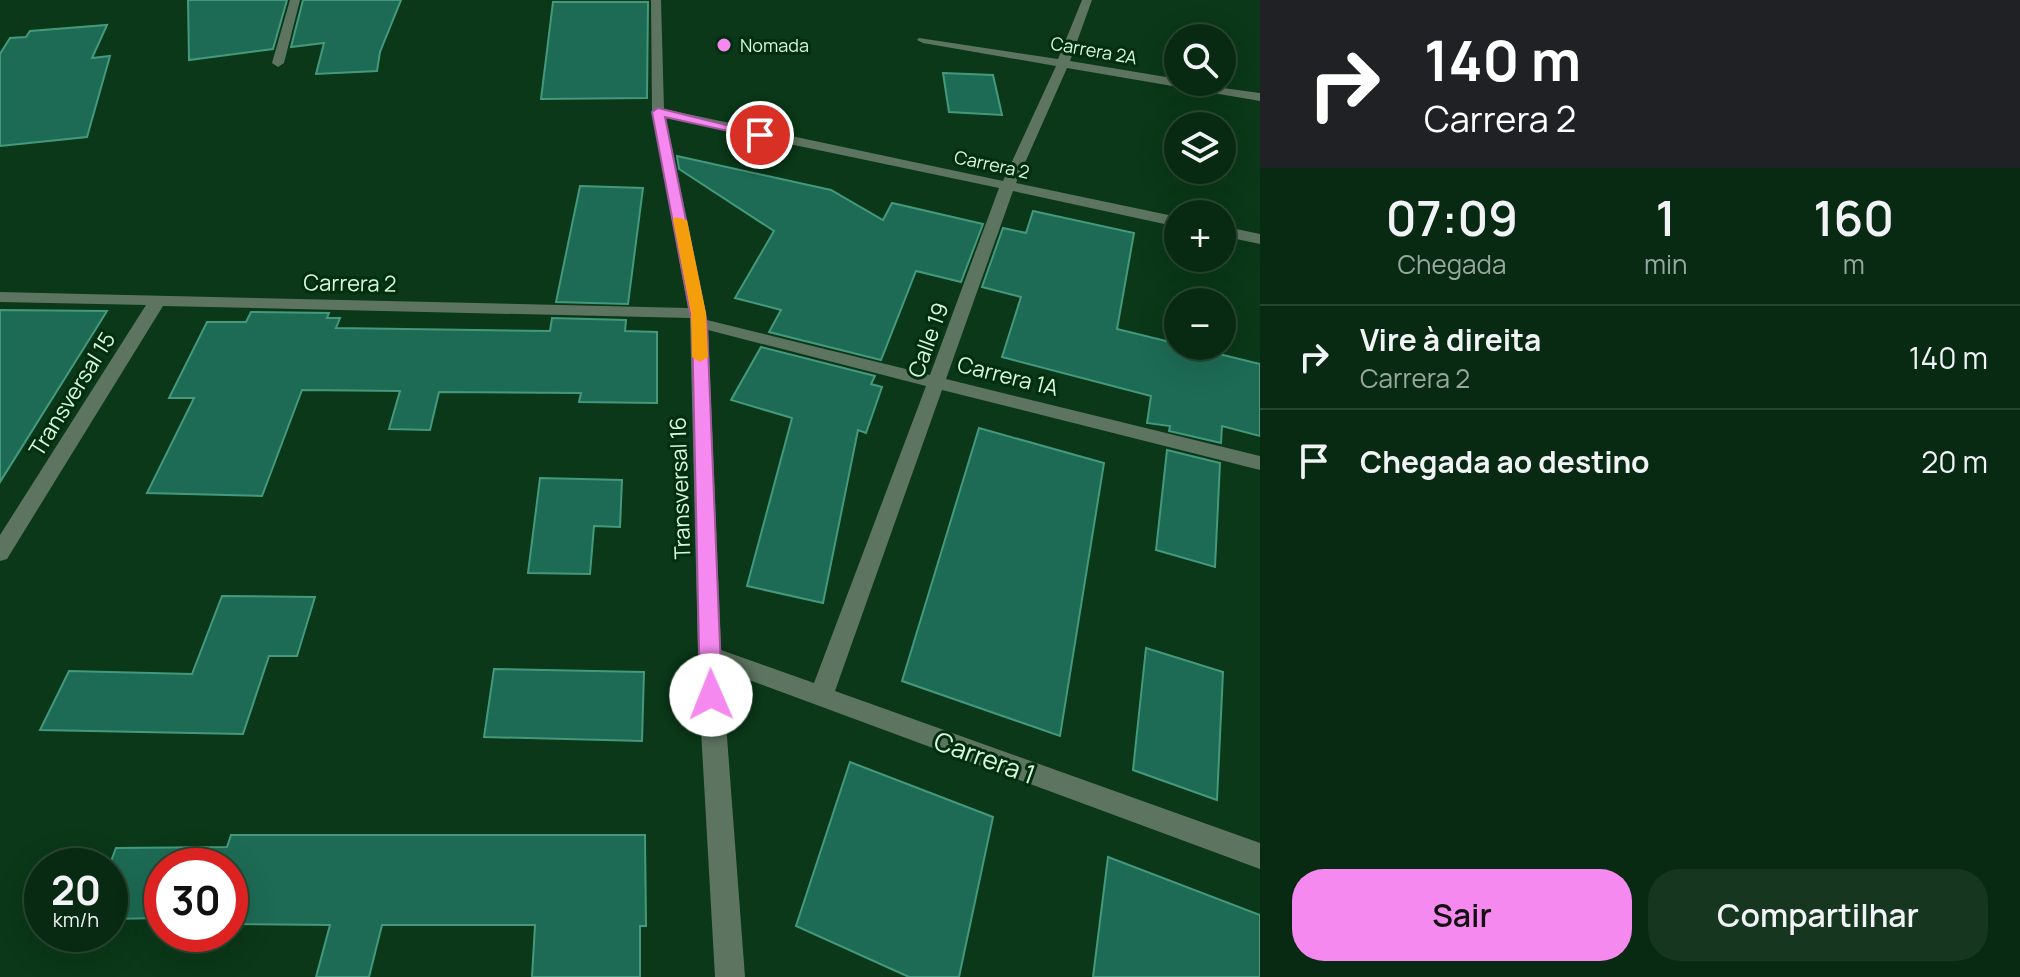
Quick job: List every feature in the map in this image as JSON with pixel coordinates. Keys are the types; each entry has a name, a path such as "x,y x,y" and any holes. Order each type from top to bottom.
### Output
{"street":[{"path":"278,63 295,0"},
{"name":"Transversal 16","path":"656,0 658,112 699,318 710,656 730,977"},
{"name":"Calle 19","path":"821,698 1007,187 1063,63 1087,0"},
{"name":"Carrera 2A","path":"923,40 1260,97"},
{"name":"Carrera 2","path":"658,112 1164,219"},
{"path":"1236,234 1260,239"},
{"name":"Carrera 2","path":"0,297 699,318"},
{"name":"Transversal 15","path":"0,553 158,300"},
{"name":"Carrera 1A","path":"699,318 936,383 1260,463"},
{"name":"Carrera 1","path":"710,656 1260,856"}],"building":[{"path":"188,0 287,0 273,49 189,60"},
{"path":"303,0 401,0 380,52 377,71 316,74 324,43 291,47"},
{"path":"553,2 648,2 647,98 541,99"},
{"path":"107,25 92,58 110,56 87,137 0,146 0,54 10,38 26,37 30,31"},
{"path":"943,73 993,75 1002,115 949,112"},
{"path":"677,156 831,190 883,220 892,203 983,224 961,282 916,271 881,360 769,332 781,310 735,298 774,231 679,169"},
{"path":"580,186 643,188 628,304 556,302"},
{"path":"1033,211 1134,233 1117,329 1164,341 1164,360 1236,358 1260,364 1260,436 1222,426 1221,443 1169,431 1170,426 1147,423 1151,396 1002,357 1021,297 982,287 1003,228 1026,233"},
{"path":"0,310 107,311 0,482"},
{"path":"251,312 329,313 327,318 340,318 336,328 550,331 552,318 626,320 625,331 657,332 657,403 579,402 581,393 439,392 430,430 389,429 400,391 302,390 262,496 147,493 194,398 169,398 207,322 246,322"},
{"path":"761,347 875,376 871,384 882,387 866,433 858,430 823,603 747,586 792,418 731,400"},
{"path":"979,428 1104,463 1060,736 902,681"},
{"path":"1167,450 1220,463 1215,567 1156,550"},
{"path":"540,478 622,480 620,527 594,526 590,574 528,573"},
{"path":"222,596 315,597 297,656 269,656 243,734 40,730 69,671 192,674"},
{"path":"1146,648 1223,672 1217,800 1133,770"},
{"path":"494,669 644,672 642,741 484,737"},
{"path":"850,762 993,817 959,977 909,977 796,926"},
{"path":"231,835 645,835 646,926 640,926 640,977 532,977 535,925 382,925 369,977 316,977 330,925 248,924 248,848 144,848 144,918 128,919 128,848 116,848 227,847"},
{"path":"1108,857 1260,915 1260,977 1093,977"}],"slow traffic":[{"path":"680,220 698,313 700,357"}],"place":[{"name":"Nomada","path":"724,45"}],"route":[{"path":"711,695 699,323 658,112 760,135"}]}
